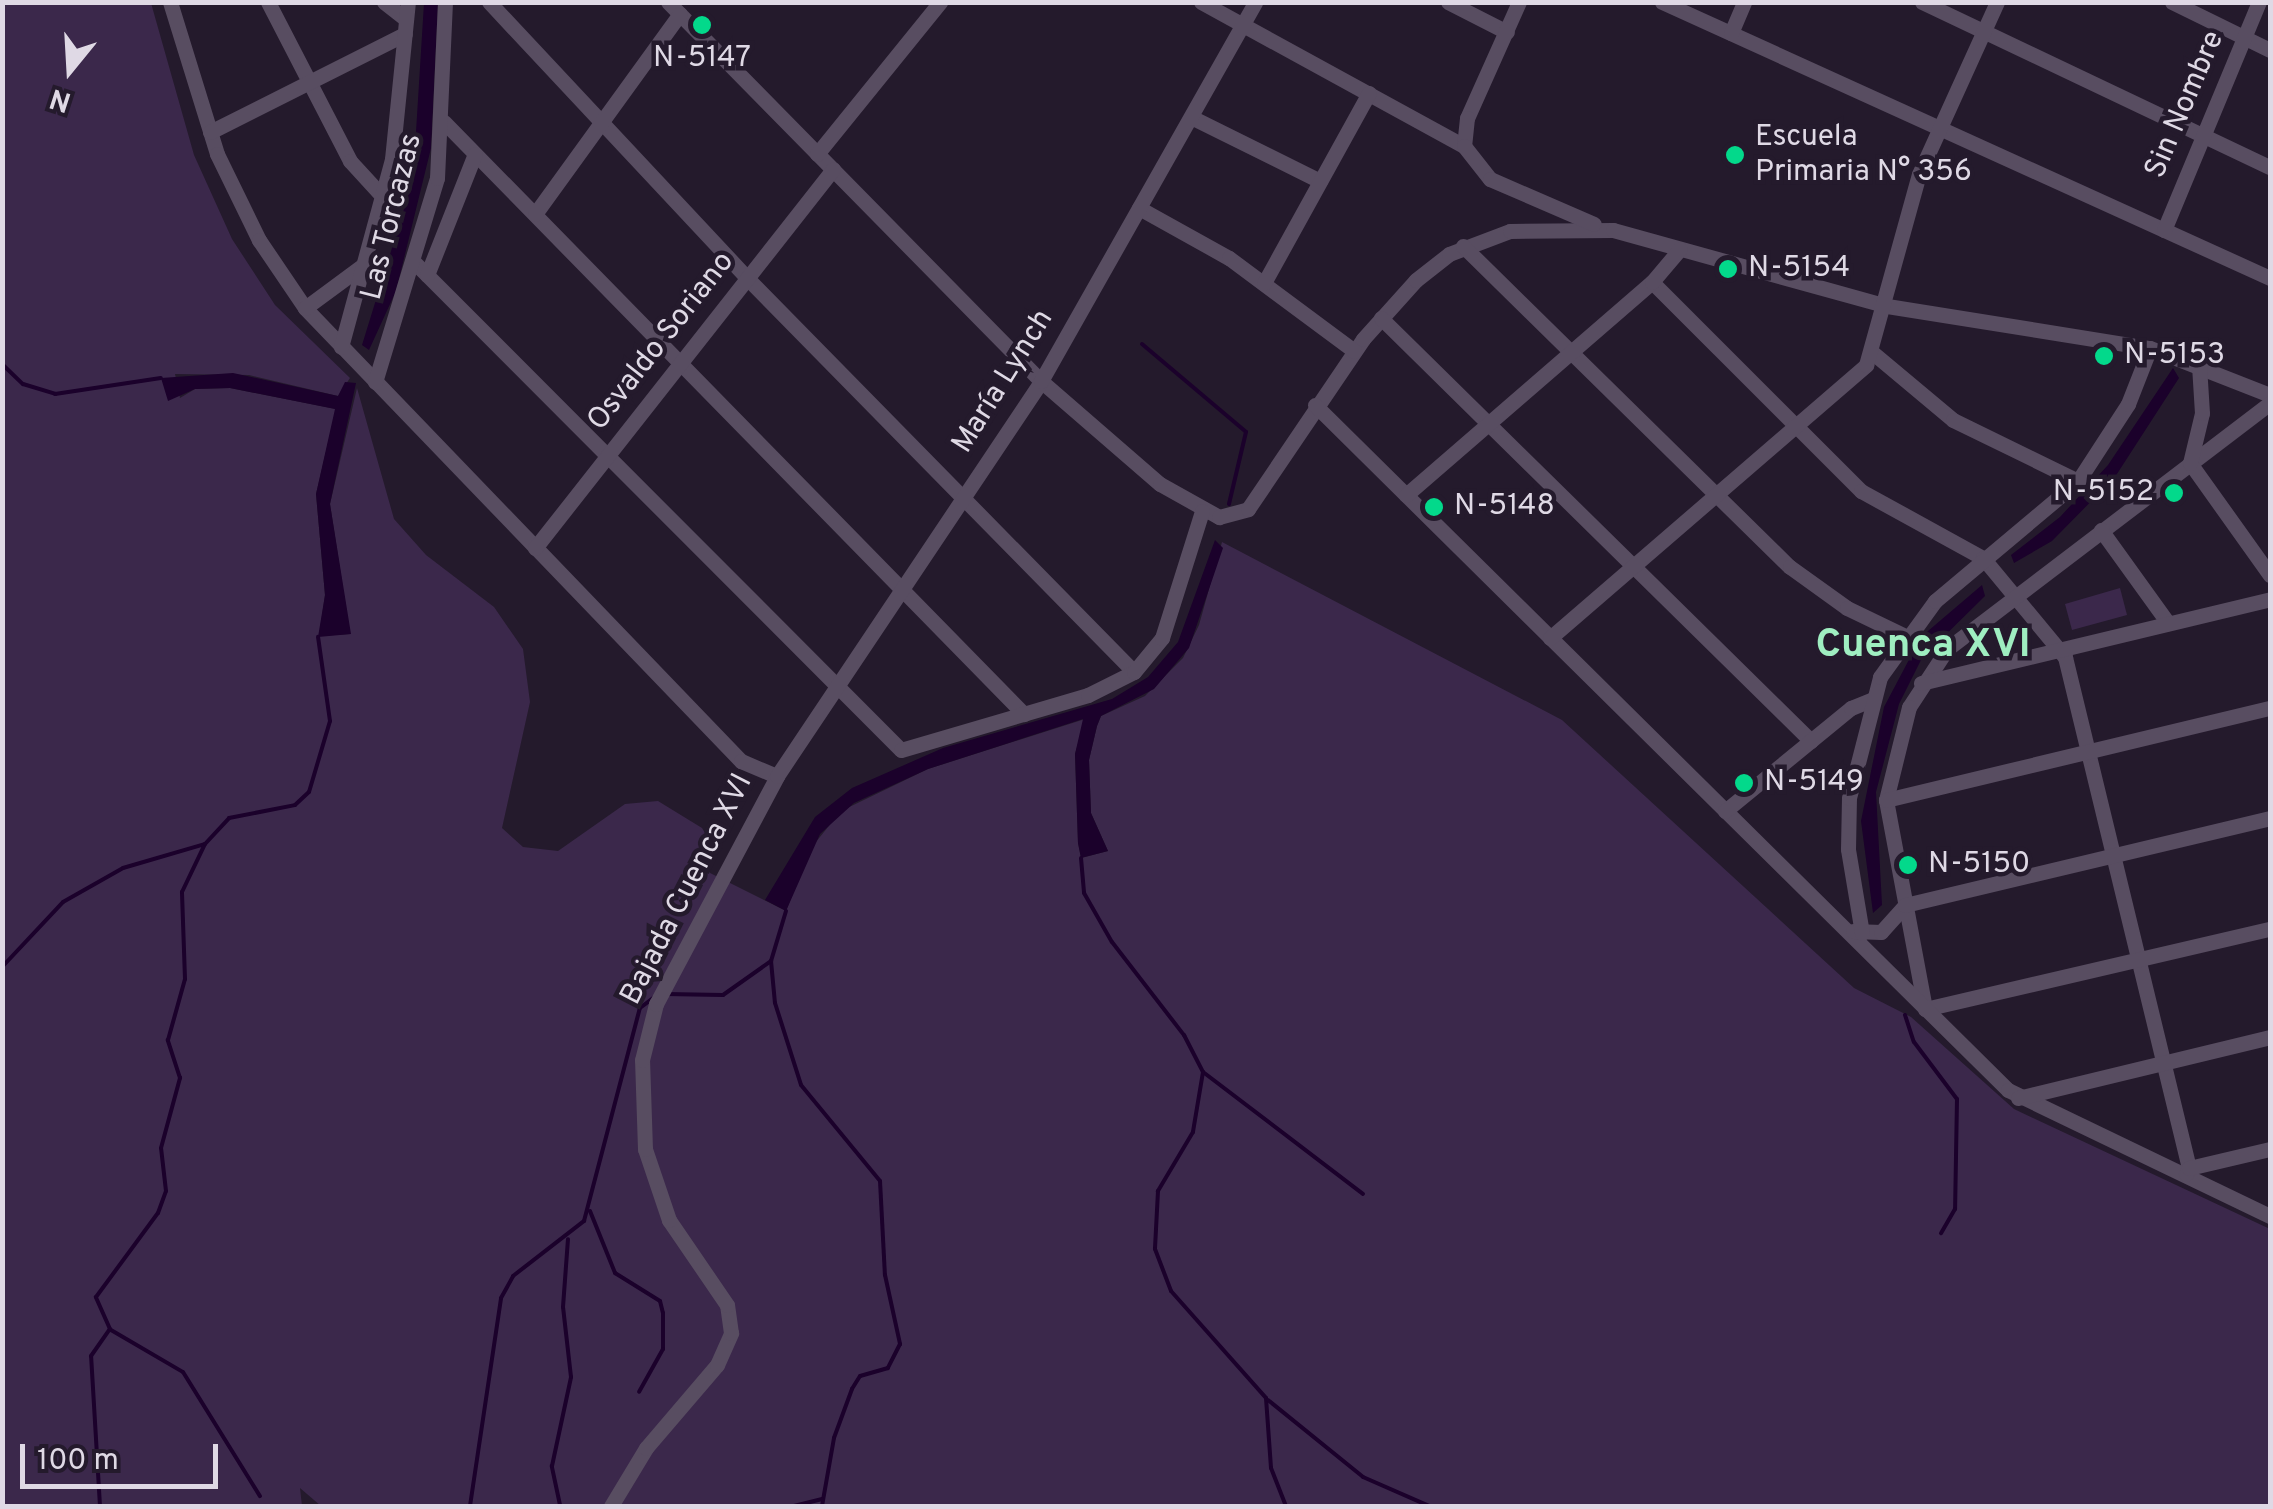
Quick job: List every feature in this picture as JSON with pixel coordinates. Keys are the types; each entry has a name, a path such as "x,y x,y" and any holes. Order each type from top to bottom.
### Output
{"street":[{"path":"170,2 210,132 259,240 306,308 741,761 777,776"},
{"path":"268,2 306,83 356,171 384,198"},
{"path":"384,2 406,18"},
{"name":"Las Torcazas","path":"375,382 414,262 444,122 445,2"},
{"path":"489,2 747,278 1134,672"},
{"path":"818,154 940,2"},
{"path":"1202,2 1464,146 1490,178 1612,230 1887,306 2150,348 2270,395"},
{"name":"María Lynch","path":"777,776 1040,381 1255,2"},
{"path":"1448,2 1507,32"},
{"path":"1464,146 1468,118 1519,2"},
{"path":"1662,2 2270,278"},
{"path":"1731,34 1744,2"},
{"path":"1922,2 2270,166"},
{"path":"1550,638 1847,387 1873,353 1938,127 1997,2"},
{"path":"2172,2 2270,50"},
{"name":"Sin Nombre","path":"2164,230 2259,2"},
{"path":"535,214 601,122 674,8 1040,381 1160,484 1202,510 1228,518 1248,509 1314,405 1354,351 1432,266 1463,246 1523,229 1612,230"},
{"path":"210,132 306,83 406,18"},
{"path":"341,347 384,198 406,18"},
{"path":"1264,283 1368,93"},
{"path":"1191,117 1320,181"},
{"path":"444,122 1024,714"},
{"path":"427,275 475,154"},
{"name":"Osvaldo Soriano","path":"535,548 832,169"},
{"path":"1139,208 1264,283 1354,351"},
{"path":"1463,246 1809,583 1905,636"},
{"path":"1406,495 1652,282 1680,250"},
{"path":"306,308 366,262"},
{"path":"414,262 835,689 901,750 1105,689 1134,672 1162,638 1202,510"},
{"path":"1652,282 1879,504 1983,558 2060,649 2090,751 2187,1172"},
{"path":"1382,318 1811,741"},
{"path":"1862,933 1848,826 1871,700 1905,636 1983,558 2078,481 2117,424 2150,348"},
{"path":"1873,353 1954,420 2078,481"},
{"path":"2199,365 2202,413 2190,463 2270,575"},
{"path":"1925,1008 1886,800 1899,732 1921,683 1947,650 2016,594 2270,403"},
{"path":"1314,405 2018,1098 2187,1172 2270,1216"},
{"path":"2101,530 2168,623"},
{"path":"1921,683 2270,598"},
{"path":"1725,811 1811,741 1871,700"},
{"path":"1886,800 2270,708"},
{"name":"Bajada Cuenca XVI","path":"612,1506 646,1448 716,1365 731,1333 727,1305 669,1220 655,1186 642,1123 642,1060 668,980 777,776"},
{"path":"1841,926 1862,933 1889,927 1905,904 2270,818"},
{"path":"1925,1008 2270,928"},
{"path":"2018,1098 2270,1036"},
{"path":"2187,1172 2270,1149"}],"shaded area":[{"path":"3,3 151,3 194,155 232,239 275,305 350,378 338,396 249,375 175,374 180,398 195,389 230,388 336,409 316,494 325,595 319,636 350,634 330,504 357,388 394,519 426,555 494,607 523,649 530,702 502,828 523,847 558,851 625,804 658,801 702,828 710,841 710,873 786,911 811,848 841,811 928,769 1085,719 1075,754 1078,843 1081,858 1108,851 1091,813 1089,760 1097,726 1101,716 1145,696 1183,658 1199,625 1222,542 1562,720 1854,988 1911,1017 2014,1109 2270,1229 2270,1506 321,1506 300,1488 302,1506 3,1506"},
{"path":"424,3 438,3 431,148 396,291 369,350 362,345 413,180"},
{"path":"2173,368 2179,378 2115,477 2052,541 2014,563 2011,555 2060,517 2108,465"},
{"path":"233,373 338,396 345,382 356,383 330,504 351,634 318,637 325,595 316,494 335,409 230,388 195,389 168,401 161,378"},
{"path":"1215,540 1223,548 1189,648 1154,689 1101,716 1097,726 1089,760 1091,813 1108,851 1081,858 1078,843 1075,754 1083,719 928,769 854,803 820,834 786,911 765,900 815,817 852,788 943,748 1112,699 1148,677 1178,642"},
{"path":"1982,585 1985,596 1922,658 1899,704 1876,792 1882,905 1873,913 1861,821 1884,707 1921,637"},
{"path":"2120,588 2127,615 2072,630 2065,604"}],"waterway":[{"path":"1142,344 1246,432 1229,504"},
{"path":"2,364 23,384 55,394 161,378"},
{"path":"100,1506 91,1356 110,1329 96,1297 158,1213 166,1191 161,1148 180,1078 168,1040 185,979 182,892 205,844 229,818 295,805 309,792 330,721 318,637"},
{"path":"2,967 63,902 123,868 205,844"},
{"path":"1081,858 1084,893 1112,942 1184,1035 1203,1072 1363,1194"},
{"path":"786,911 771,961 775,1003 801,1085 880,1181 885,1275 900,1344 888,1368 860,1376 852,1389 834,1438 822,1506"},
{"path":"665,994 723,995 771,961"},
{"path":"470,1506 501,1298 513,1276 584,1221 640,1008 656,996"},
{"path":"1905,1015 1914,1042 1957,1099 1955,1209 1941,1233"},
{"path":"1203,1072 1193,1132 1158,1191 1155,1249 1171,1291 1266,1398 1271,1468 1286,1506"},
{"path":"590,1211 615,1273 660,1301 663,1349 639,1392"},
{"path":"560,1505 552,1466 571,1377 563,1307 568,1239"},
{"path":"111,1330 183,1372 260,1496"},
{"path":"1268,1400 1363,1477 1429,1506"},
{"path":"794,1506 822,1499"}],"place":[{"name":"N-5147","path":"702,25"},
{"name":"Escuela Primaria N° 356","path":"1735,155"},
{"name":"N-5154","path":"1728,269"},
{"name":"N-5153","path":"2104,356"},
{"name":"N-5152","path":"2174,493"},
{"name":"N-5148","path":"1434,507"},
{"name":"N-5149","path":"1744,783"},
{"name":"N-5150","path":"1908,865"}],"district":[{"name":"Cuenca XVI","path":"1923,646"}]}
